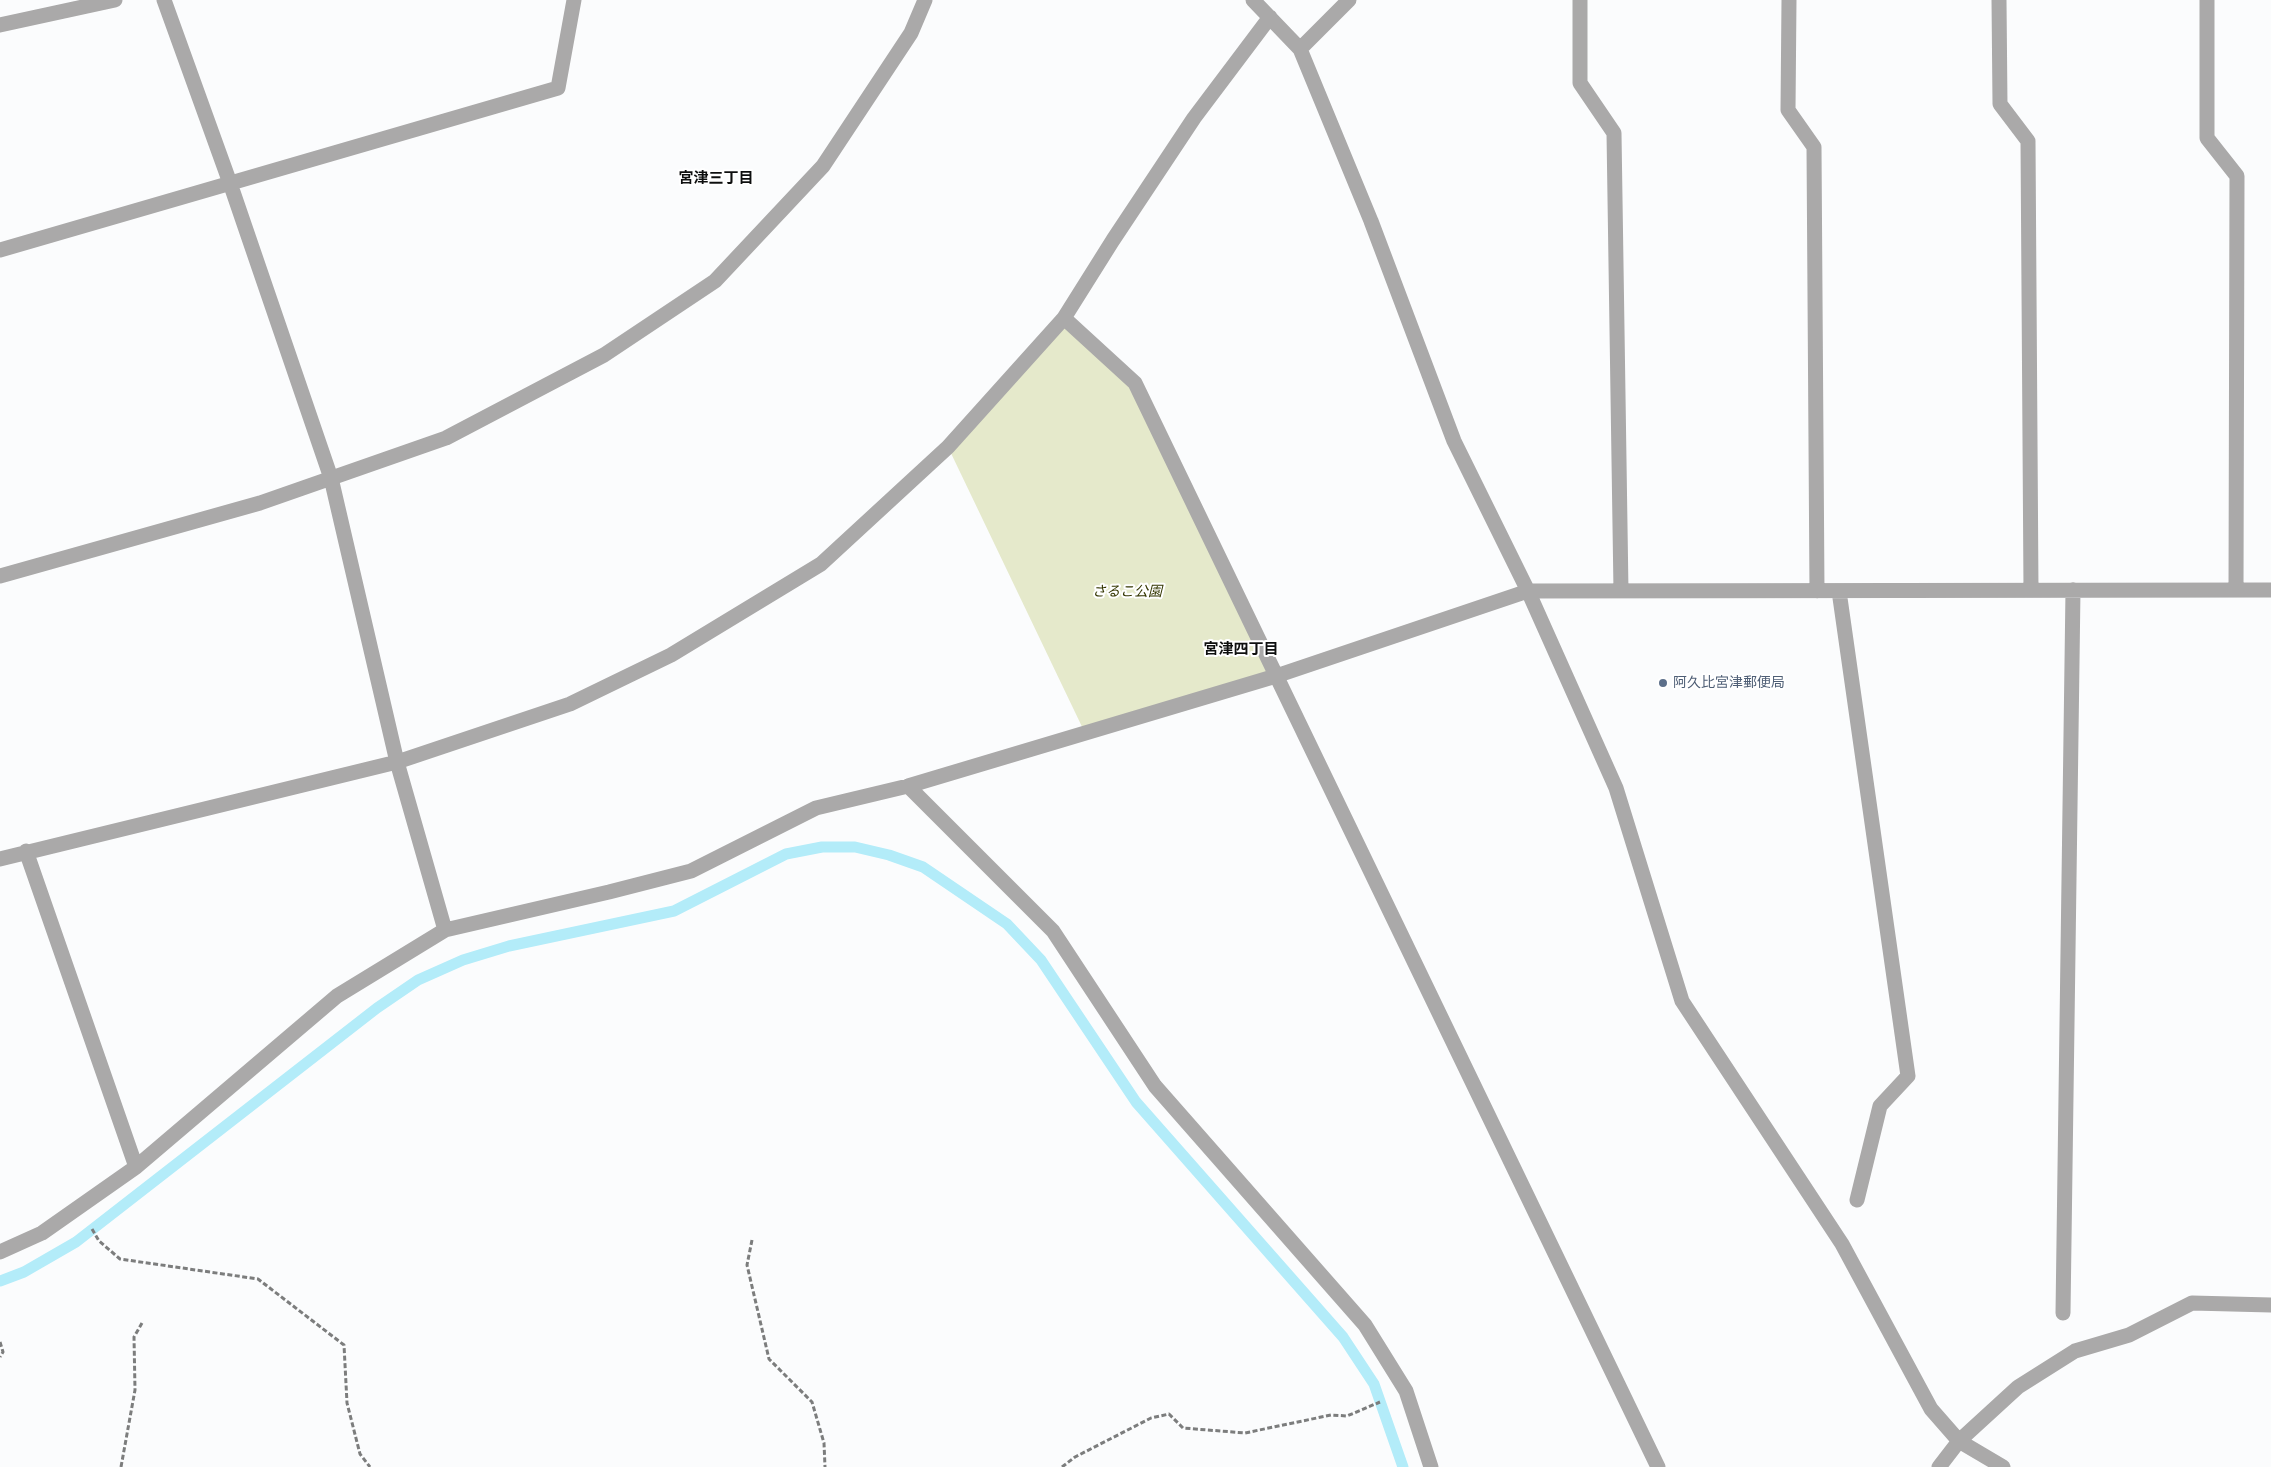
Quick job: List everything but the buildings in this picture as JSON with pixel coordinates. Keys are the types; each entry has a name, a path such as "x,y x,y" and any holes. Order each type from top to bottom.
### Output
{"street":[{"path":"0,25 115,0"},
{"path":"164,0 230,183 331,478 397,762 445,930"},
{"path":"0,250 558,88 574,0"},
{"path":"0,576 260,503 446,438 604,355 715,281 823,166 911,33 926,0"},
{"path":"1253,0 1300,49 1371,221 1454,441 1528,591 1616,788 1682,1002 1842,1244 1931,1409 1959,1441 2003,1467"},
{"path":"1300,49 1350,0"},
{"path":"1580,0 1580,83 1614,133 1621,591"},
{"path":"1789,0 1788,110 1814,147 1817,591"},
{"path":"1999,0 2000,104 2028,141 2031,590"},
{"path":"2207,0 2207,138 2237,176 2236,590"},
{"path":"0,859 26,851 397,762 570,704 671,655 820,564 948,447 1064,318 1112,240 1194,118 1270,18"},
{"path":"1064,318 1135,383 1658,1467"},
{"path":"2063,1313 2073,590"},
{"path":"0,1252 42,1233 136,1167 337,996 445,930 691,871 816,808 908,786 1276,676 1528,591 2271,590"},
{"path":"1839,591 1908,1076 1880,1106 1857,1200"},
{"path":"908,786 1054,931 1155,1086 1365,1325 1406,1390 1431,1467"},
{"path":"26,851 136,1167"},
{"path":"1939,1467 1959,1441 2018,1387 2076,1351 2129,1335 2192,1303 2271,1305"}],"path":[{"path":"752,1240 746,1265 769,1359 812,1402 824,1443 825,1467"},
{"path":"99,1241 120,1259 258,1279 344,1345 347,1403 360,1454 370,1467"},
{"path":"121,1467 135,1390 134,1337 142,1323"},
{"path":"0,1342 3,1352 0,1357"},
{"path":"1062,1467 1075,1458 1151,1418 1169,1414 1183,1428 1246,1433 1331,1415 1347,1416 1406,1390"}],"green space":[{"name":"さるこ公園","path":"1064,318 1135,383 1276,676 1085,733 948,447"}],"waterway":[{"path":"0,1281 24,1272 76,1242 377,1008 418,980 463,960 509,946 674,911 786,854 822,847 855,847 889,855 923,867 1007,924 1041,960 1136,1102 1343,1337 1374,1384 1403,1467"}],"place":[{"name":"阿久比宮津郵便局","path":"1663,683"}],"district":[{"name":"宮津三丁目","path":"716,179"},
{"name":"宮津四丁目","path":"1241,650"}]}
